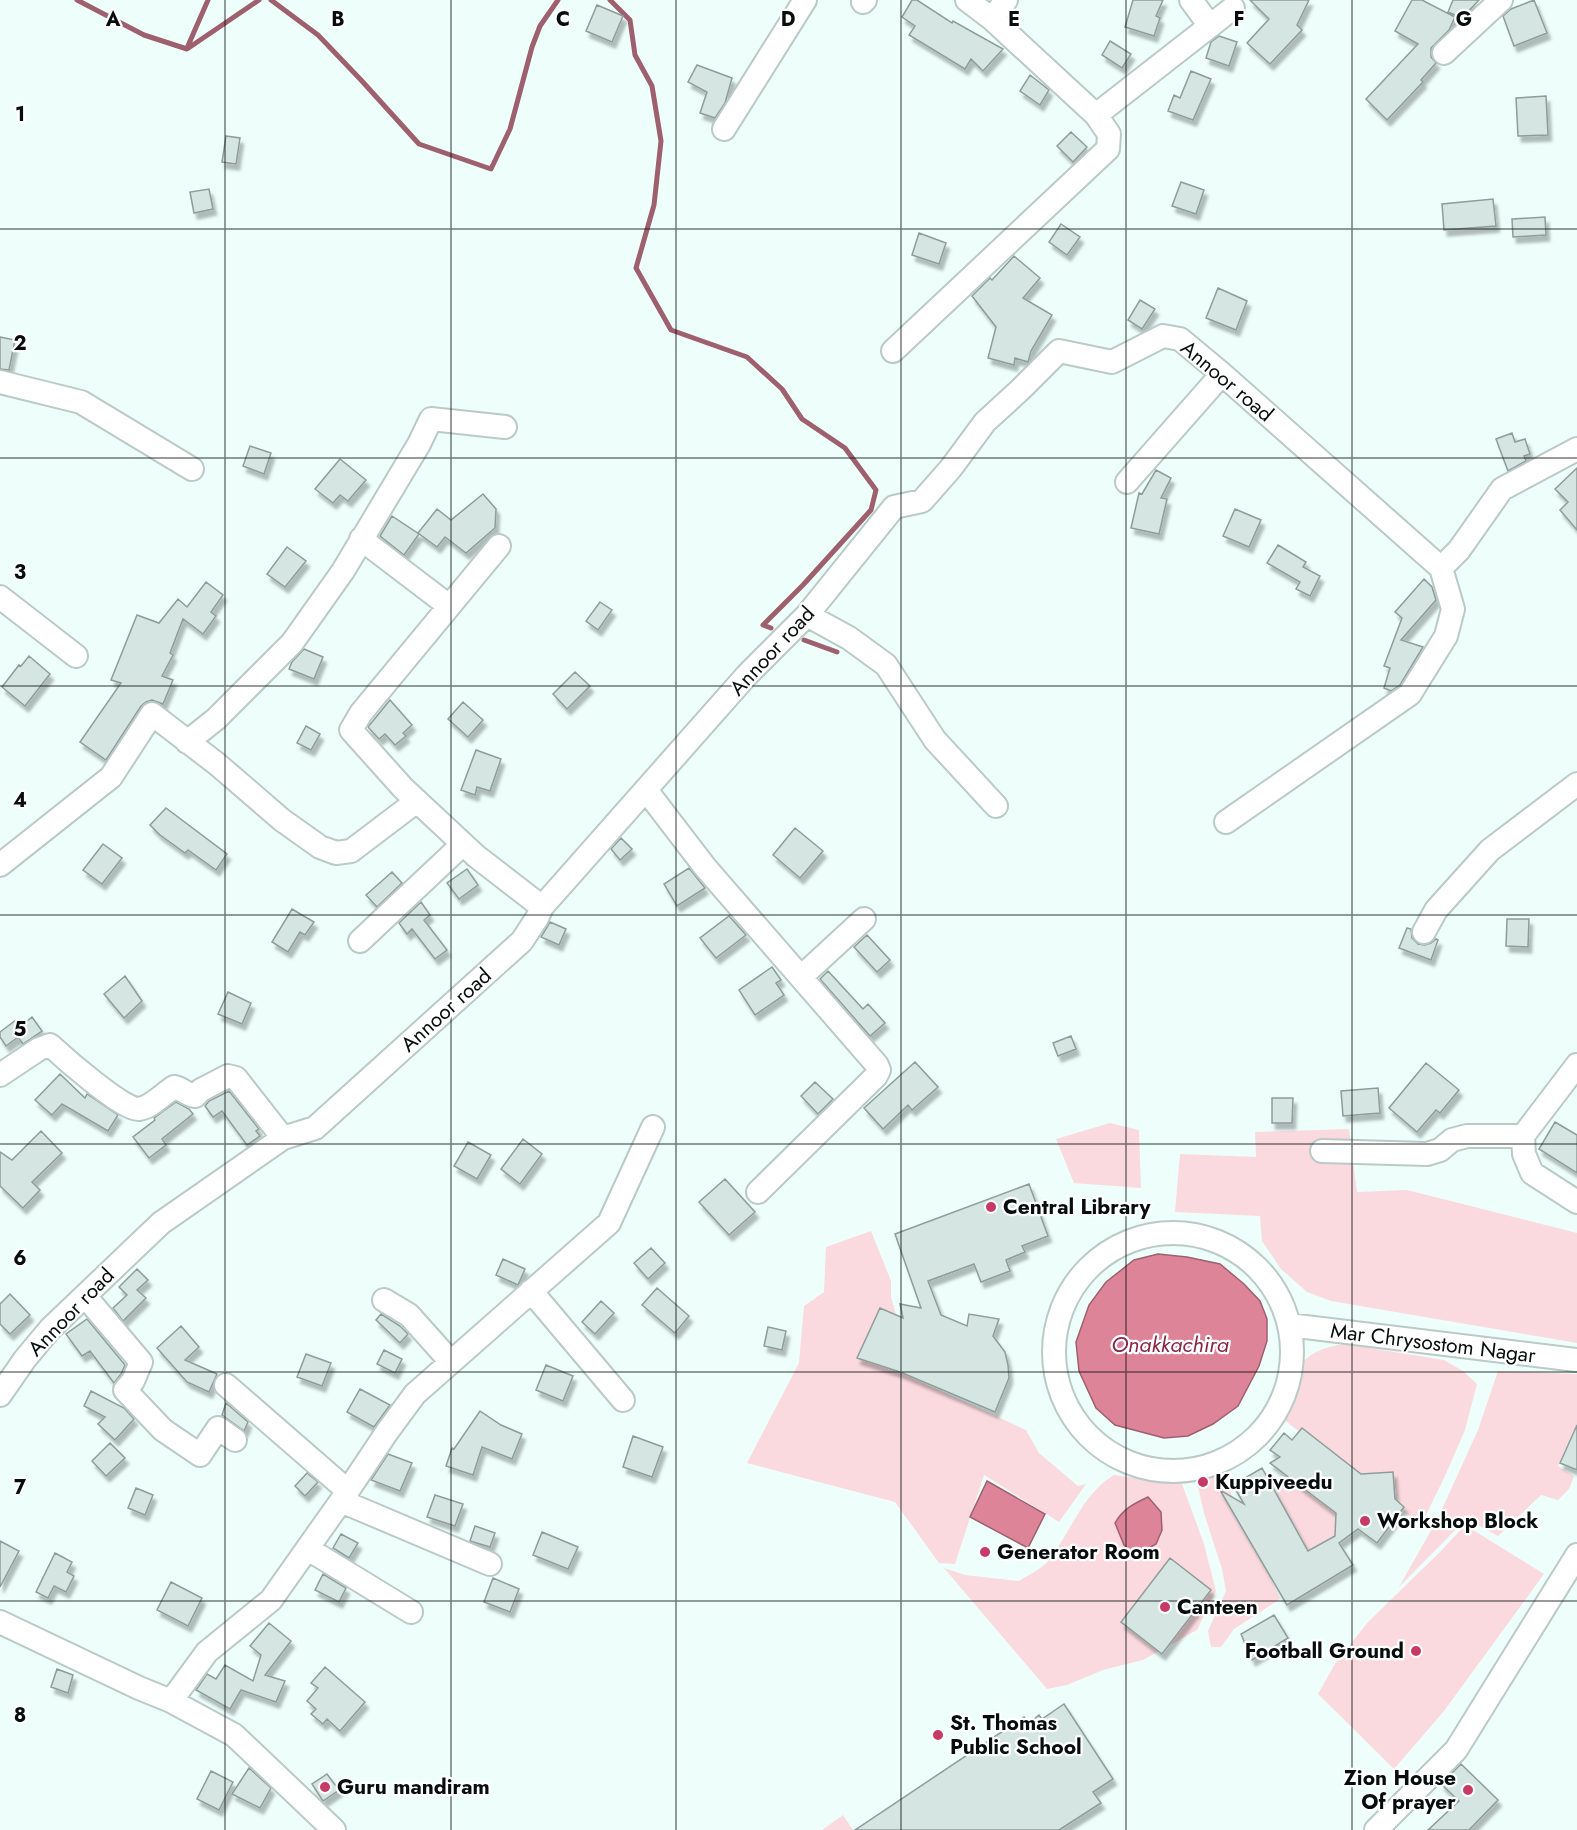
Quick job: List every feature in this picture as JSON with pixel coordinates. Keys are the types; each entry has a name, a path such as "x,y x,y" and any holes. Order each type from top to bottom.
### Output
{"street":[{"path":"724,129 805,0"},
{"path":"893,351 1108,149 1109,134 1096,115 992,19 967,0"},
{"path":"992,19 1006,0"},
{"path":"1191,0 1209,26"},
{"path":"1444,53 1501,0"},
{"path":"1096,115 1233,8"},
{"name":"Annoor road","path":"0,1395 50,1329 161,1223 283,1138 315,1128 522,941 542,907 747,675 807,615 894,507 922,501 951,468 985,422 1059,351 1112,362 1163,336 1180,339 1441,568"},
{"path":"1127,482 1222,374"},
{"path":"0,382 81,402 192,469"},
{"path":"188,742 216,719 292,643 343,571 419,444 431,419 505,427"},
{"path":"1226,822 1410,694 1446,636 1453,609 1441,568 1459,550 1502,489 1577,449"},
{"path":"361,539 449,606"},
{"path":"499,546 361,713 351,730 417,801 463,844 542,907"},
{"path":"0,597 76,656"},
{"path":"807,615 849,638 886,665 935,740 996,806"},
{"path":"0,865 111,777 152,714 217,764 282,820 320,847 336,854 351,851 417,801"},
{"path":"1424,932 1436,910 1490,850 1577,784"},
{"path":"646,790 705,867 879,1070 876,1076 758,1192"},
{"path":"360,941 463,844"},
{"path":"801,977 864,919"},
{"path":"0,1075 39,1049 50,1045 70,1064 125,1106 136,1110 148,1106 174,1086 188,1096 195,1096 201,1090 228,1076 236,1078 283,1138"},
{"path":"1577,1065 1523,1136 1524,1154 1532,1173 1577,1202"},
{"path":"171,1701 207,1652 271,1600 415,1394 609,1223 653,1127"},
{"path":"1322,1151 1427,1154 1440,1150 1452,1140 1467,1136 1523,1136"},
{"path":"1164,1232 1198,1234 1229,1246 1257,1266 1277,1293 1289,1325 1292,1357 1286,1389 1272,1417 1251,1442 1225,1460 1194,1469 1159,1471 1125,1462 1095,1443 1072,1416 1058,1384 1054,1349 1059,1314 1076,1282 1100,1257 1131,1240 1164,1232"},
{"path":"531,1291 622,1400"},
{"path":"85,1296 141,1362 133,1380 125,1390 163,1430 200,1455 218,1428 235,1440"},
{"path":"384,1300 409,1315 451,1362"},
{"name":"Mar Chrysostom Nagar","path":"1289,1325 1577,1360"},
{"path":"226,1385 345,1496 490,1564"},
{"path":"308,1549 411,1612"},
{"path":"1376,1830 1456,1750 1577,1555"},
{"path":"0,1622 171,1701 234,1734 334,1830"}],"shaded area":[{"path":"1110,1123 1139,1130 1141,1188 1074,1183 1056,1139"},
{"path":"1349,1129 1357,1192 1407,1190 1577,1233 1577,1343 1331,1301 1307,1292 1281,1269 1262,1241 1260,1216 1175,1212 1180,1154 1256,1157 1255,1132"},
{"path":"871,1231 891,1281 891,1297 896,1314 880,1308 900,1372 1026,1430 1039,1453 1078,1486 1086,1484 1059,1522 984,1475 955,1564 939,1563 895,1502 747,1463 799,1363 804,1306 824,1292 826,1247"},
{"path":"1345,1344 1444,1360 1463,1371 1477,1384 1465,1430 1421,1525 1279,1416 1287,1389 1298,1367 1317,1352"},
{"path":"1498,1371 1577,1374 1577,1428 1558,1466 1574,1476 1569,1489 1558,1500 1541,1495 1498,1536 1466,1519 1399,1587 1438,1518 1478,1430"},
{"path":"1217,1463 1280,1599 1234,1629 1221,1647 1211,1647 1208,1631 1226,1591 1194,1469"},
{"path":"1114,1475 1149,1480 1171,1480 1182,1484 1204,1544 1216,1591 1197,1630 1143,1660 1103,1670 1067,1685 1047,1689 944,1568 965,1575 1019,1581 1049,1560 1093,1492"},
{"path":"1288,1476 1336,1513 1335,1535 1308,1551 1272,1485"},
{"name":"Football Ground","path":"1465,1525 1544,1574 1444,1711 1394,1769 1318,1694 1336,1662 1368,1622"},
{"path":"843,1815 853,1830 822,1830"}],"water":[{"name":"Onakkachira","path":"1158,1254 1220,1264 1260,1301 1267,1319 1267,1341 1259,1366 1238,1406 1213,1424 1188,1436 1164,1438 1115,1425 1096,1408 1079,1371 1076,1342 1089,1305 1106,1282 1134,1260"},
{"path":"987,1481 1045,1514 1028,1548 970,1517"},
{"path":"1148,1497 1161,1512 1162,1530 1156,1544 1142,1552 1131,1552 1124,1545 1115,1523 1129,1507"}],"building":[{"path":"912,0 917,0 952,23 953,21 1003,49 983,71 971,59 965,69 909,35 915,26 902,17"},
{"path":"1133,0 1163,0 1156,16 1160,18 1154,36 1125,27"},
{"path":"1250,0 1309,0 1297,25 1302,30 1270,64 1247,43 1269,19"},
{"path":"1412,0 1422,0 1455,17 1449,30 1431,48 1431,57 1436,63 1421,80 1423,82 1387,120 1366,99 1418,44 1395,31"},
{"path":"1453,0 1479,0 1462,18 1448,12"},
{"path":"1534,0 1547,33 1514,46 1503,16 1511,9"},
{"path":"597,5 623,16 612,42 586,31"},
{"path":"1219,36 1237,42 1229,66 1206,58 1211,42"},
{"path":"1110,41 1131,54 1122,68 1102,55"},
{"path":"697,65 732,78 725,103 715,118 700,113 707,92 688,82"},
{"path":"1191,71 1211,79 1193,120 1168,111 1174,95 1180,98"},
{"path":"1030,75 1049,90 1040,105 1020,91"},
{"path":"1546,96 1548,135 1518,136 1516,98"},
{"path":"1071,132 1087,147 1073,162 1057,146"},
{"path":"226,136 240,138 236,164 222,162"},
{"path":"1181,182 1204,190 1196,214 1172,206"},
{"path":"209,189 213,209 194,213 190,192"},
{"path":"1493,199 1496,226 1444,230 1442,204"},
{"path":"1545,217 1546,235 1513,237 1512,219"},
{"path":"1061,224 1080,237 1067,255 1049,242"},
{"path":"919,233 946,243 939,264 912,255"},
{"path":"1014,256 1040,278 1023,298 1052,315 1031,351 1028,362 1015,358 1014,365 988,358 996,327 972,296 990,278 992,280"},
{"path":"1218,288 1247,301 1236,330 1206,318"},
{"path":"1140,300 1155,309 1142,329 1128,320"},
{"path":"0,337 15,340 9,370 0,369"},
{"path":"1512,433 1515,442 1525,439 1530,454 1524,456 1526,461 1508,471 1496,439"},
{"path":"250,446 271,453 264,474 243,466"},
{"path":"340,459 366,480 348,501 340,495 333,503 315,489"},
{"path":"1577,468 1577,530 1560,510 1568,502 1555,489"},
{"path":"1156,470 1171,478 1161,498 1167,499 1159,534 1131,528 1139,493 1142,494"},
{"path":"483,494 496,509 495,528 466,553 445,537 437,547 418,533 437,509 451,520"},
{"path":"1235,509 1261,520 1249,547 1223,536"},
{"path":"392,516 419,534 404,555 380,536"},
{"path":"1278,545 1306,562 1303,567 1320,576 1310,596 1296,589 1300,582 1267,563"},
{"path":"287,547 306,561 285,587 267,574"},
{"path":"1424,579 1432,587 1436,600 1401,640 1423,647 1400,685 1391,691 1384,688 1390,668 1384,666 1402,618 1395,612"},
{"path":"206,582 223,595 211,612 216,616 203,634 183,619 170,653 173,655 162,676 173,680 163,704 152,700 141,706 106,760 80,742 121,683 111,680 137,615 159,623 178,599 187,607"},
{"path":"600,602 612,610 598,630 586,621"},
{"path":"304,649 323,657 314,679 289,669"},
{"path":"29,656 50,674 25,706 2,687"},
{"path":"575,672 590,686 567,709 553,694"},
{"path":"390,700 412,725 403,733 406,736 395,745 385,734 379,739 368,727"},
{"path":"463,702 483,720 468,737 448,719"},
{"path":"306,726 320,734 311,750 297,743"},
{"path":"476,750 501,759 490,791 477,787 475,795 461,790"},
{"path":"166,808 227,854 216,870 188,850 185,853 150,825"},
{"path":"795,828 823,851 800,878 773,855"},
{"path":"621,838 632,849 620,860 611,849"},
{"path":"103,844 122,858 102,884 83,870"},
{"path":"689,868 705,888 677,906 664,884"},
{"path":"467,869 478,885 459,899 447,883"},
{"path":"392,872 402,883 377,907 366,895"},
{"path":"421,902 430,915 424,920 447,950 435,959 412,929 407,934 399,923"},
{"path":"292,909 314,922 305,935 300,932 288,952 272,942"},
{"path":"729,916 746,935 716,958 700,938"},
{"path":"1507,919 1529,919 1528,947 1506,946"},
{"path":"550,922 566,929 559,945 541,937"},
{"path":"1407,928 1411,929 1412,938 1418,944 1425,945 1438,940 1431,960 1399,948"},
{"path":"867,935 890,960 877,972 854,947"},
{"path":"772,967 781,980 776,983 784,995 755,1015 739,990"},
{"path":"828,971 863,1009 868,1004 885,1023 870,1036 820,979"},
{"path":"125,976 142,1001 124,1018 104,994"},
{"path":"228,992 251,1003 242,1024 218,1014"},
{"path":"32,1017 42,1031 23,1044 18,1037 6,1046 0,1037 0,1032 16,1020 21,1026"},
{"path":"1071,1036 1076,1049 1058,1056 1053,1043"},
{"path":"915,1062 938,1087 912,1110 908,1105 883,1129 864,1108"},
{"path":"1426,1063 1459,1090 1440,1113 1436,1110 1417,1132 1389,1108"},
{"path":"60,1074 85,1098 87,1094 118,1115 108,1131 62,1104 52,1115 35,1100"},
{"path":"815,1082 833,1099 818,1114 801,1096"},
{"path":"1378,1088 1380,1113 1343,1116 1341,1091"},
{"path":"229,1091 259,1129 256,1131 260,1136 247,1145 222,1111 213,1117 205,1106 209,1101"},
{"path":"1272,1098 1293,1098 1292,1123 1272,1123"},
{"path":"176,1102 193,1114 162,1139 166,1145 149,1158 133,1137"},
{"path":"1555,1122 1577,1135 1577,1173 1539,1149"},
{"path":"41,1131 62,1153 32,1182 40,1190 23,1208 0,1186 0,1152 12,1160"},
{"path":"523,1139 542,1154 520,1184 501,1169"},
{"path":"468,1142 491,1155 477,1179 454,1166"},
{"path":"725,1179 755,1212 729,1235 699,1202"},
{"path":"1029,1184 1048,1236 1022,1246 1025,1252 1006,1260 1010,1271 981,1282 974,1264 928,1281 941,1315 967,1326 969,1314 999,1319 993,1336 1005,1352 1009,1378 995,1412 900,1372 857,1358 880,1308 903,1318 900,1304 921,1308 895,1234"},
{"path":"651,1248 665,1263 648,1279 634,1263"},
{"path":"503,1259 525,1269 518,1285 496,1275"},
{"path":"137,1269 148,1280 137,1290 146,1298 123,1321 113,1308 127,1295 119,1287"},
{"path":"657,1288 689,1316 675,1333 642,1305"},
{"path":"10,1294 30,1315 10,1334 0,1324 0,1304"},
{"path":"601,1301 614,1313 595,1334 582,1322"},
{"path":"381,1314 408,1334 400,1343 376,1320"},
{"path":"87,1319 125,1365 114,1383 90,1351 82,1356 66,1334"},
{"path":"181,1326 199,1347 185,1360 217,1374 209,1392 187,1382 157,1348"},
{"path":"768,1327 786,1331 782,1350 764,1346"},
{"path":"384,1350 402,1359 395,1373 377,1364"},
{"path":"306,1354 331,1363 322,1386 297,1377"},
{"path":"546,1365 573,1376 563,1401 536,1390"},
{"path":"360,1389 390,1405 374,1427 347,1412"},
{"path":"91,1391 124,1408 134,1419 115,1440 98,1424 105,1417 84,1406"},
{"path":"226,1403 248,1422 244,1431 222,1415"},
{"path":"480,1411 501,1425 522,1434 512,1459 482,1447 473,1475 446,1466 452,1448 454,1449"},
{"path":"1577,1425 1577,1470 1560,1463"},
{"name":"Workshop Block","path":"1302,1428 1361,1474 1393,1472 1395,1499 1404,1507 1377,1543 1358,1529 1339,1543 1353,1565 1287,1605 1220,1490 1244,1504 1233,1485 1262,1468 1308,1551 1335,1536 1336,1513 1270,1463 1280,1457 1270,1450 1284,1433 1292,1440"},
{"path":"633,1436 663,1447 652,1477 623,1467"},
{"path":"110,1443 125,1458 106,1476 92,1461"},
{"path":"388,1454 412,1463 400,1491 371,1480"},
{"path":"307,1473 318,1482 305,1496 295,1486"},
{"path":"136,1488 153,1495 145,1515 128,1508"},
{"path":"435,1495 463,1504 455,1526 427,1517"},
{"path":"475,1526 495,1533 490,1547 470,1541"},
{"path":"542,1532 578,1547 568,1569 533,1555"},
{"path":"341,1534 358,1543 349,1558 333,1548"},
{"path":"0,1541 19,1551 0,1587"},
{"path":"55,1553 72,1562 67,1572 74,1576 66,1592 54,1586 48,1598 36,1592"},
{"name":"Canteen","path":"1170,1558 1211,1590 1162,1654 1121,1622"},
{"path":"323,1574 346,1588 339,1602 315,1590"},
{"path":"493,1578 519,1589 510,1612 484,1602"},
{"path":"171,1582 202,1598 188,1626 157,1610"},
{"path":"1274,1615 1288,1638 1252,1660 1241,1634"},
{"path":"269,1623 291,1641 265,1675 285,1681 276,1702 241,1690 230,1709 196,1690 207,1674 216,1679 225,1665 253,1681 261,1655 250,1646"},
{"path":"325,1667 365,1702 340,1731 327,1719 323,1724 311,1714 316,1709 307,1701 318,1688 311,1683"},
{"path":"57,1669 73,1675 68,1693 51,1687"},
{"path":"1064,1704 1113,1779 1093,1792 1101,1803 1059,1830 855,1830 1024,1717 1029,1723 1039,1715 1042,1719"},
{"name":"Zion House Of prayer","path":"1461,1764 1498,1800 1469,1830 1428,1830 1459,1801 1441,1784"},
{"path":"249,1768 271,1788 260,1808 232,1794"},
{"path":"211,1771 233,1782 219,1810 197,1799"},
{"name":"Guru mandiram","path":"327,1774 339,1790 323,1801 312,1784"}],"waterway":[{"path":"77,0 144,35 187,49 259,0"},
{"path":"187,48 208,0"},
{"path":"271,0 318,35 419,144 491,169 510,129 532,47 540,26 558,0"},
{"path":"610,0 630,20 635,55 652,86 661,141 654,205 636,268 671,330 747,357 782,389 802,419 845,448 876,490 871,510 763,625 771,628"},
{"path":"804,640 837,652"}],"place":[{"name":"Central Library","path":"991,1207"},
{"name":"Kuppiveedu","path":"1203,1482"},
{"name":"Workshop Block","path":"1365,1521"},
{"name":"Generator Room","path":"985,1552"},
{"name":"Canteen","path":"1165,1607"},
{"name":"Football Ground","path":"1416,1651"},
{"name":"St. Thomas Public School","path":"938,1735"},
{"name":"Guru mandiram","path":"325,1787"},
{"name":"Zion House Of prayer","path":"1468,1790"}]}
